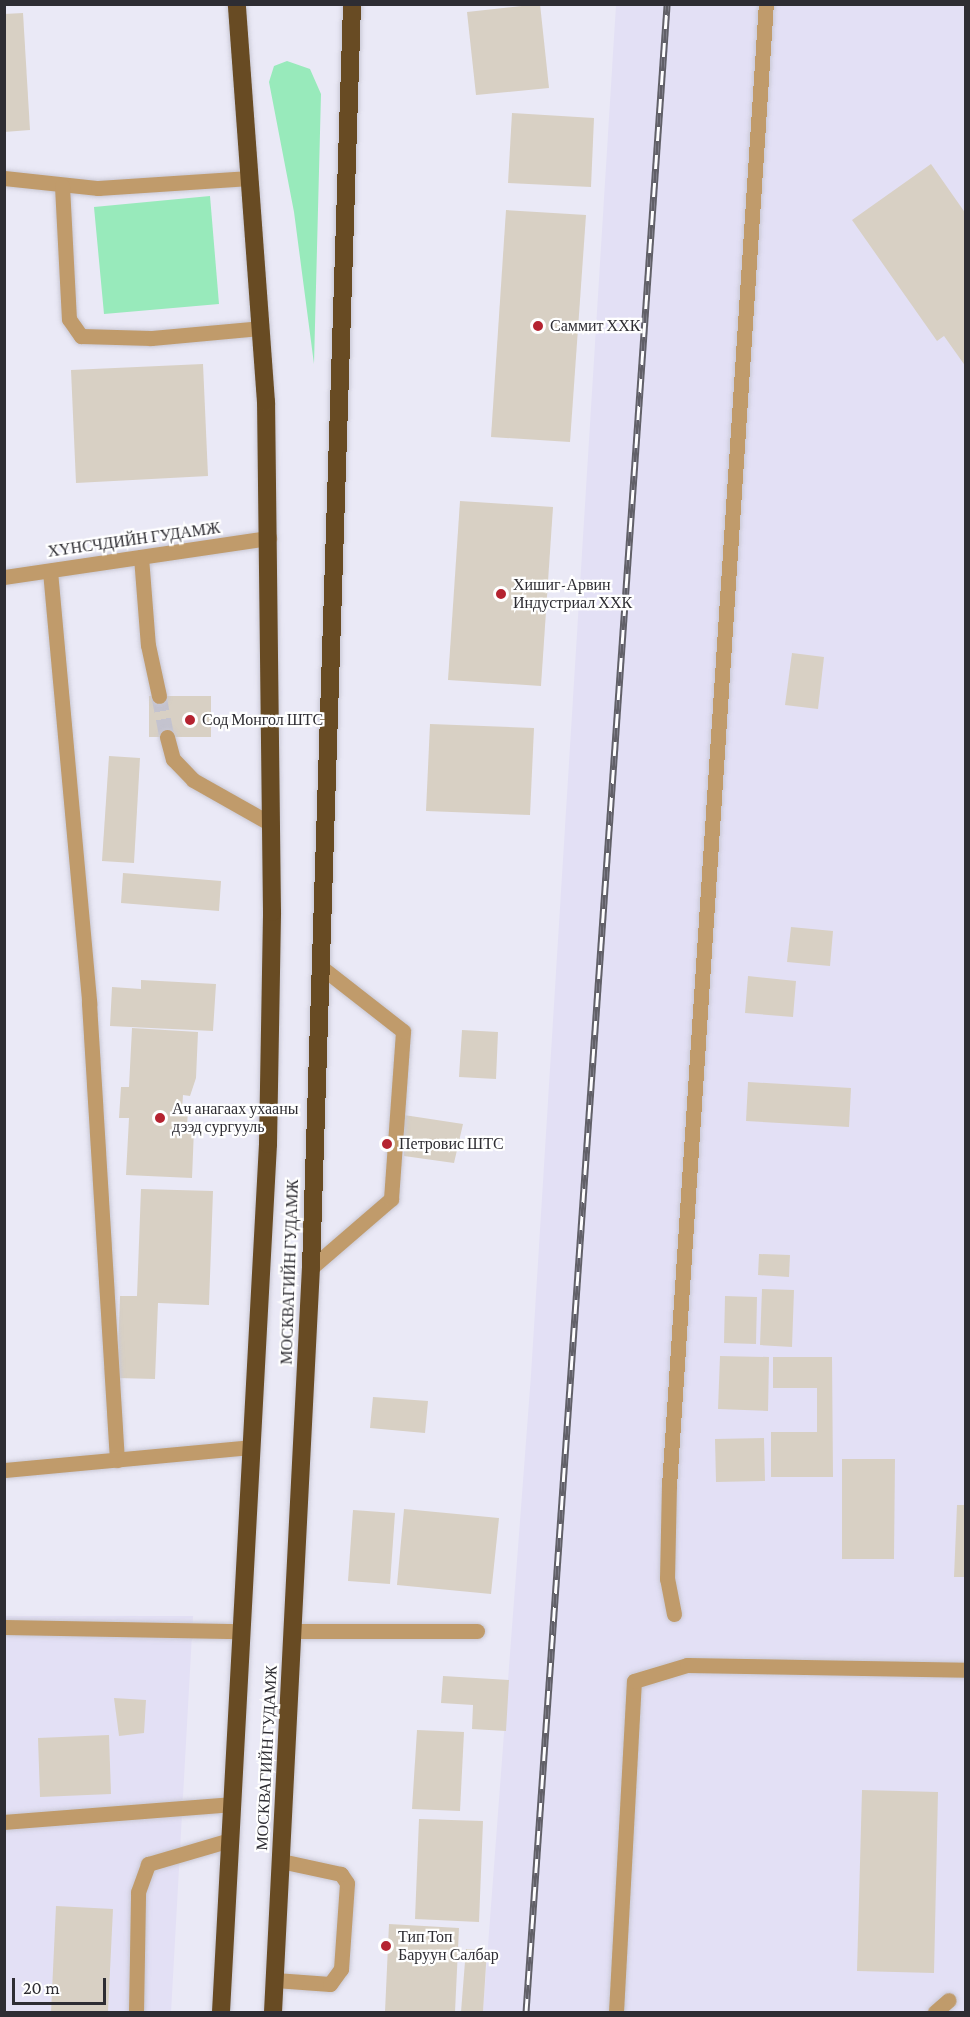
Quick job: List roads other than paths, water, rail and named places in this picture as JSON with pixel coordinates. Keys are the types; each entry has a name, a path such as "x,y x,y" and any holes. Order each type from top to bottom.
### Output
{"highway":[{"name":"МОСКВАГИЙН ГУДАМЖ","path":"221,2013 268,1144 271,824 269,538 261,328 237,4"},
{"name":"МОСКВАГИЙН ГУДАМЖ","path":"273,2013 311,1268 352,4"}],"street":[{"path":"674,1614 667,1579 669,1474 766,4"},
{"path":"4,178 62,186 250,178"},
{"path":"62,186 69,319 81,336 128,339 261,328"},
{"name":"ХҮНСЧДИЙН ГУДАМЖ","path":"4,577 269,538"},
{"path":"141,557 148,645 159,696"},
{"path":"50,571 89,1003 117,1460"},
{"path":"167,736 173,759 193,780 271,824"},
{"path":"311,1268 391,1199 403,1031 321,967"},
{"path":"4,1470 251,1447"},
{"path":"4,1628 242,1631"},
{"path":"292,1631 477,1631"},
{"path":"616,2013 634,1681 687,1665 966,1670"},
{"path":"4,1821 232,1804"},
{"path":"136,2013 138,1892 148,1864 230,1840"},
{"path":"275,1980 330,1984 342,1970 346,1883 341,1874 281,1861"},
{"path":"935,2013 949,2000"}],"tunnel":[{"path":"159,696 167,737"}],"railway":[{"path":"526,2012 667,4"}],"place":[{"name":"Саммит ХХК","path":"538,326"},
{"name":"Хишиг-Арвин Индустриал ХХК","path":"501,594"},
{"name":"Сод Монгол ШТС","path":"190,720"},
{"name":"Ач анагаах ухааны дээд сургууль","path":"160,1118"},
{"name":"Петровис ШТС","path":"387,1144"},
{"name":"Тип Топ Баруун Салбар","path":"386,1946"}]}
